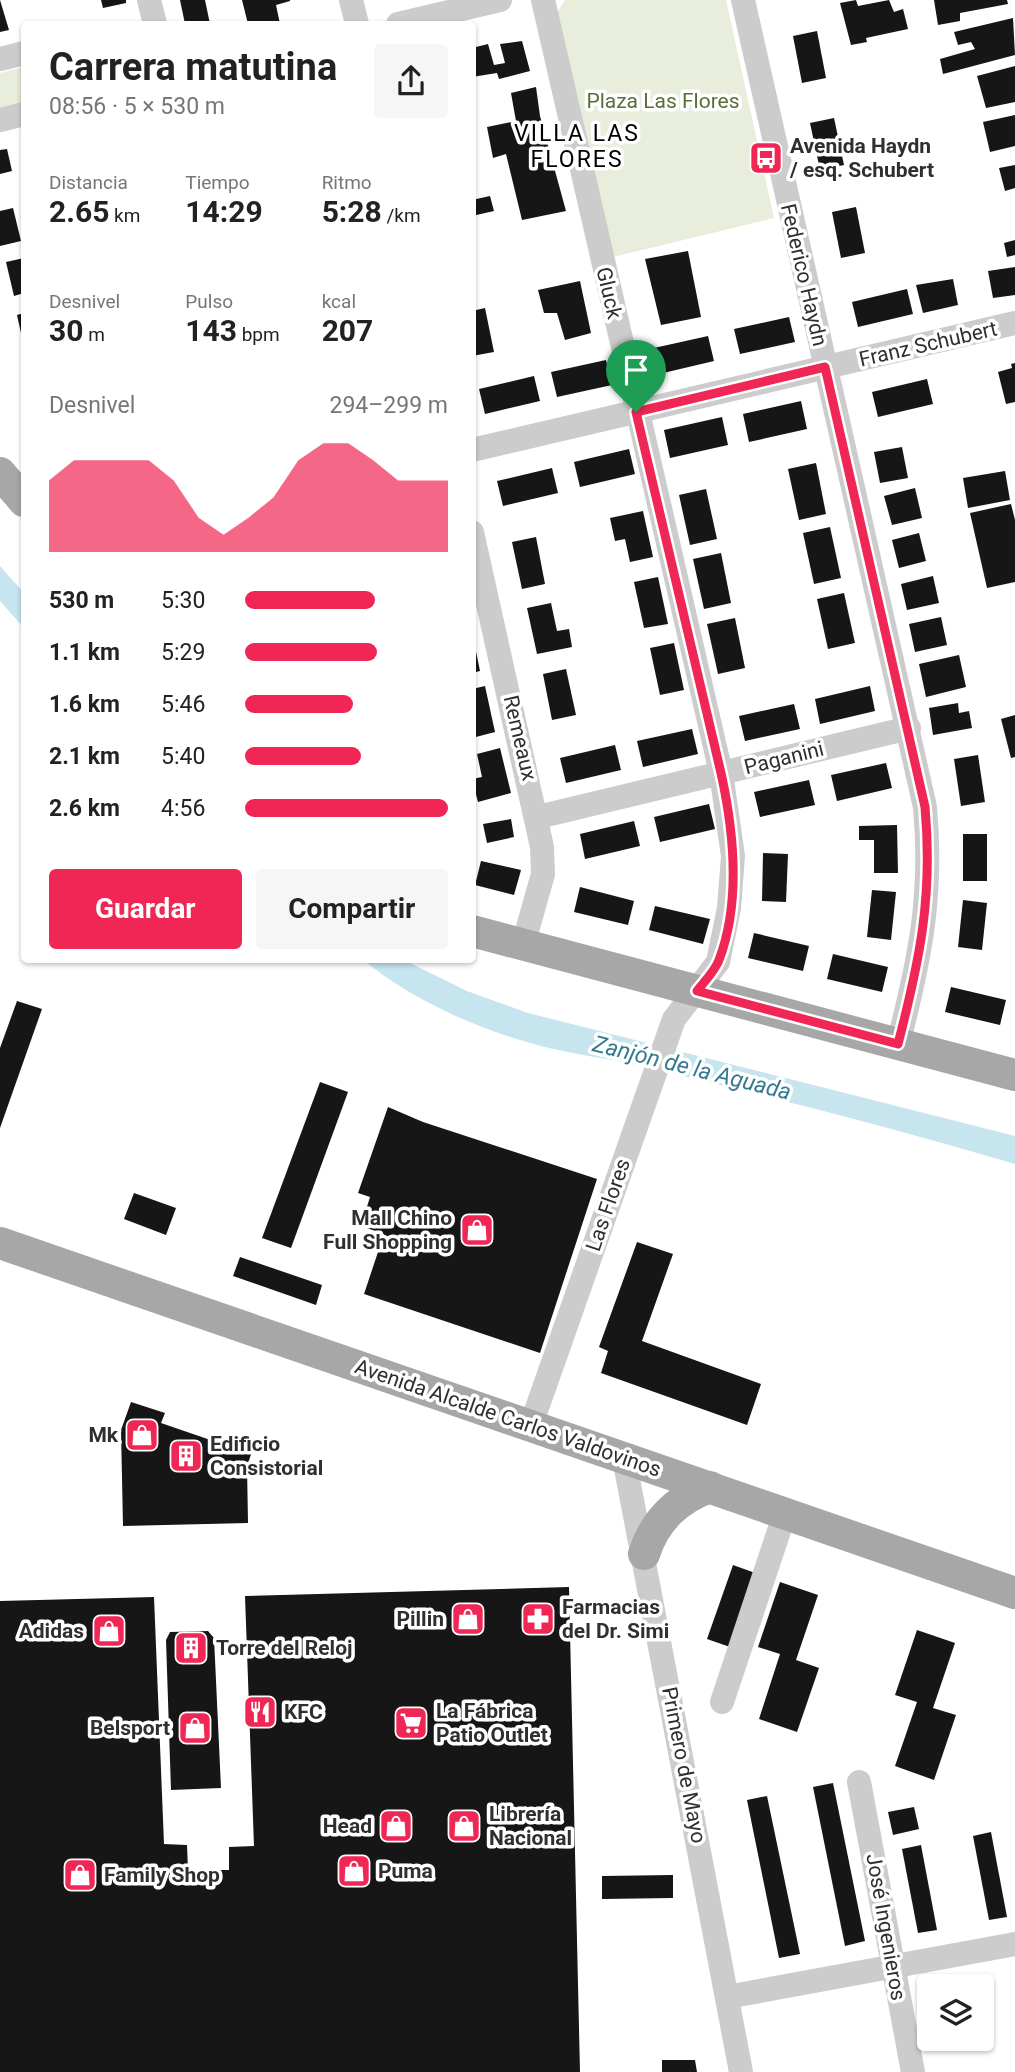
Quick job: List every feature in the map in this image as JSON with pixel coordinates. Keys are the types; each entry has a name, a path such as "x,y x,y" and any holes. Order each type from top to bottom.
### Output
{"main road":[{"path":"1,471 21,497"},
{"path":"476,932 1015,1075"},
{"name":"Avenida Alcalde Carlos Valdovinos","path":"0,1243 1015,1593"},
{"path":"644,1554 654,1530 671,1509 683,1499 710,1487"}],"street":[{"path":"351,0 356,21"},
{"path":"411,21 500,0"},
{"name":"Gluck","path":"543,0 721,773 731,832 732,883 718,962 697,991"},
{"name":"Federico Haydn","path":"743,0 925,807 929,875 923,941 898,1044"},
{"path":"0,59 21,54"},
{"path":"0,120 21,115"},
{"name":"Franz Schubert","path":"476,449 1015,323"},
{"name":"Remeaux","path":"476,549 538,817 543,874 523,944"},
{"name":"Paganini","path":"538,817 909,728"},
{"name":"Las Flores","path":"531,1425 671,1026 680,1008 697,991"},
{"name":"Primero de Mayo","path":"624,1458 741,2072"},
{"path":"722,1702 785,1513"},
{"name":"José Ingenieros","path":"859,1782 913,2072"},
{"path":"727,1997 1015,1944"}],"green space":[{"name":"Plaza Las Flores","path":"565,0 726,0 774,218 613,257 558,19 558,11"},
{"path":"21,68 21,107 0,112 0,73"}],"water":[{"path":"0,566 21,590 21,625 0,601"},
{"name":"Zanjón de la Aguada","path":"367,963 410,963 467,991 528,1013 1015,1136 1015,1164 782,1100 514,1038 445,1011"}],"building":[{"path":"0,0 9,30 0,32"},
{"path":"101,0 126,0 126,3 103,8"},
{"path":"180,0 205,0 209,21 184,21"},
{"path":"242,0 290,0 276,5 279,21 247,21"},
{"path":"856,0 858,6 889,0 894,12 903,9 908,29 866,38 867,42 851,45 840,3"},
{"path":"934,0 1007,0 1008,4 960,13 960,21 938,25"},
{"path":"1013,18 1015,55 943,74 940,59 975,49 971,42 958,45 954,32"},
{"path":"817,31 826,78 802,83 793,36"},
{"path":"522,41 530,71 499,79 497,73 476,76 476,47 488,44 494,65 505,63 500,44"},
{"path":"1015,66 1015,102 986,108 977,76"},
{"path":"536,87 540,116 566,211 522,220 506,154 493,158 487,127 516,121 511,93"},
{"path":"1015,115 1015,146 990,152 983,122"},
{"path":"834,118 844,165 820,170 810,123"},
{"path":"7,149 12,171 0,174 0,150"},
{"path":"1015,165 1015,188 1005,191 999,168"},
{"path":"490,196 494,211 476,215 476,199"},
{"path":"856,207 865,253 841,258 832,212"},
{"path":"13,208 21,241 0,246 0,211"},
{"path":"1015,240 1015,255 1007,257 1004,243"},
{"path":"688,251 701,317 661,325 645,259"},
{"path":"21,259 21,294 14,296 6,262"},
{"path":"1015,267 1015,295 993,298 988,271"},
{"path":"953,279 958,305 923,313 916,285"},
{"path":"580,281 591,333 565,340 557,313 544,313 538,290"},
{"path":"907,289 913,314 858,327 852,302"},
{"path":"485,308 494,352 476,355 476,310"},
{"path":"21,314 21,333 17,315"},
{"path":"789,317 795,342 740,354 734,329"},
{"path":"708,336 714,361 659,374 654,348"},
{"path":"606,360 612,385 557,397 551,372"},
{"path":"1015,363 1015,402 1006,404 998,372 1012,368 1011,364"},
{"path":"534,376 540,401 485,414 479,389"},
{"path":"927,379 933,404 878,417 872,392"},
{"path":"801,401 807,429 749,442 743,414"},
{"path":"722,417 728,445 670,458 664,430"},
{"path":"902,447 908,478 880,483 874,452"},
{"path":"629,449 635,474 580,487 574,462"},
{"path":"816,463 826,514 799,520 788,469"},
{"path":"552,468 558,493 503,506 497,481"},
{"path":"1005,471 1010,500 968,508 963,478"},
{"path":"915,488 922,518 892,525 884,496"},
{"path":"706,489 717,539 690,545 679,495"},
{"path":"1011,504 1015,520 1015,582 987,588 970,513"},
{"path":"643,511 653,557 630,562 625,539 615,541 610,518"},
{"path":"830,527 841,578 814,584 803,533"},
{"path":"919,533 926,561 899,568 892,540"},
{"path":"536,537 545,584 522,589 512,542"},
{"path":"721,553 731,603 704,609 693,559"},
{"path":"933,576 939,603 907,610 901,584"},
{"path":"658,577 668,624 644,628 634,582"},
{"path":"844,593 855,643 828,649 817,599"},
{"path":"551,603 557,631 569,629 572,647 537,654 527,608"},
{"path":"941,617 947,645 915,652 909,624"},
{"path":"735,618 745,668 718,674 707,624"},
{"path":"674,643 684,690 660,695 650,648"},
{"path":"476,652 480,671 476,672"},
{"path":"959,655 966,687 926,697 919,664"},
{"path":"566,669 576,715 552,720 543,674"},
{"path":"485,686 495,732 476,737 476,688"},
{"path":"870,686 875,711 820,724 815,699"},
{"path":"958,703 959,713 969,711 972,728 933,735 929,708"},
{"path":"794,704 800,729 745,741 739,716"},
{"path":"1015,715 1015,757 1011,758 1001,719"},
{"path":"692,729 698,754 643,767 637,741"},
{"path":"615,745 621,770 566,783 560,758"},
{"path":"500,748 511,793 478,802 476,778 482,777 477,754"},
{"path":"978,755 985,802 961,806 954,759"},
{"path":"886,763 892,788 837,801 831,775"},
{"path":"809,780 815,805 760,817 754,792"},
{"path":"709,804 715,829 660,842 654,817"},
{"path":"511,819 514,837 487,843 483,824"},
{"path":"634,821 640,846 585,859 580,834"},
{"path":"897,825 898,873 874,873 874,840 859,840 859,826"},
{"path":"963,834 987,834 987,881 963,881"},
{"path":"763,853 788,854 786,902 762,901"},
{"path":"481,861 521,870 514,895 476,885"},
{"path":"580,887 634,901 628,925 574,912"},
{"path":"872,890 896,892 891,940 867,937"},
{"path":"963,900 987,903 982,950 958,947"},
{"path":"655,906 710,919 703,944 649,930"},
{"path":"754,933 809,946 803,971 748,958"},
{"path":"833,954 888,967 882,992 827,979"},
{"path":"951,987 1006,1000 1000,1025 945,1012"},
{"path":"17,1001 42,1009 0,1128 0,1048"},
{"path":"320,1082 348,1092 291,1248 262,1238"},
{"name":"Mall Chino Full Shopping","path":"388,1107 423,1122 597,1179 540,1353 364,1294 384,1234 361,1226 370,1197 358,1193"},
{"path":"134,1193 176,1208 166,1235 124,1219"},
{"path":"637,1242 673,1254 642,1341 761,1384 747,1425 601,1373 608,1351 599,1347"},
{"path":"240,1257 322,1285 316,1305 233,1276"},
{"name":"Edificio Consistorial","path":"131,1402 165,1413 161,1423 225,1445 228,1437 254,1446 247,1466 248,1523 123,1526 121,1430"},
{"path":"733,1565 758,1574 733,1648 707,1639"},
{"path":"780,1582 818,1595 796,1660 819,1668 797,1732 759,1719 780,1654 758,1647"},
{"name":"La Fábrica Patio Outlet","path":"569,1587 580,2072 0,2072 0,1601 154,1597 164,1844 187,1845 188,1870 229,1870 229,1847 254,1846 245,1596"},
{"path":"917,1630 955,1643 933,1708 956,1715 934,1780 895,1766 917,1702 895,1695"},
{"path":"208,1631 214,1638 221,1788 171,1790 166,1640 170,1632"},
{"path":"833,1783 865,1941 845,1946 813,1787"},
{"path":"767,1796 800,1954 779,1958 747,1800"},
{"path":"914,1807 919,1829 893,1835 888,1812"},
{"path":"991,1832 1007,1917 989,1920 973,1836"},
{"path":"921,1845 937,1930 918,1933 902,1849"},
{"path":"673,1875 673,1898 602,1899 602,1876"},
{"path":"662,2060 695,2060 697,2072 662,2072"}],"place":[{"name":"Avenida Haydn / esq. Schubert","path":"766,158"},
{"name":"Mall Chino Full Shopping","path":"477,1230"},
{"name":"Mk","path":"142,1435"},
{"name":"Edificio Consistorial","path":"186,1456"},
{"name":"Pillin","path":"468,1619"},
{"name":"Farmacias del Dr. Simi","path":"538,1619"},
{"name":"Adidas","path":"109,1631"},
{"name":"Torre del Reloj","path":"191,1648"},
{"name":"KFC","path":"260,1712"},
{"name":"La Fábrica Patio Outlet","path":"411,1723"},
{"name":"Belsport","path":"195,1728"},
{"name":"Head","path":"396,1826"},
{"name":"Librería Nacional","path":"464,1826"},
{"name":"Puma","path":"354,1871"},
{"name":"Family Shop","path":"80,1875"}],"district":[{"name":"VILLA LAS FLORES","path":"577,146"}],"route":[{"path":"825,367 925,807 929,875 927,909 923,941 898,1044 697,991 718,962 725,937 732,883 731,832 721,773 636,412 825,367"}]}
